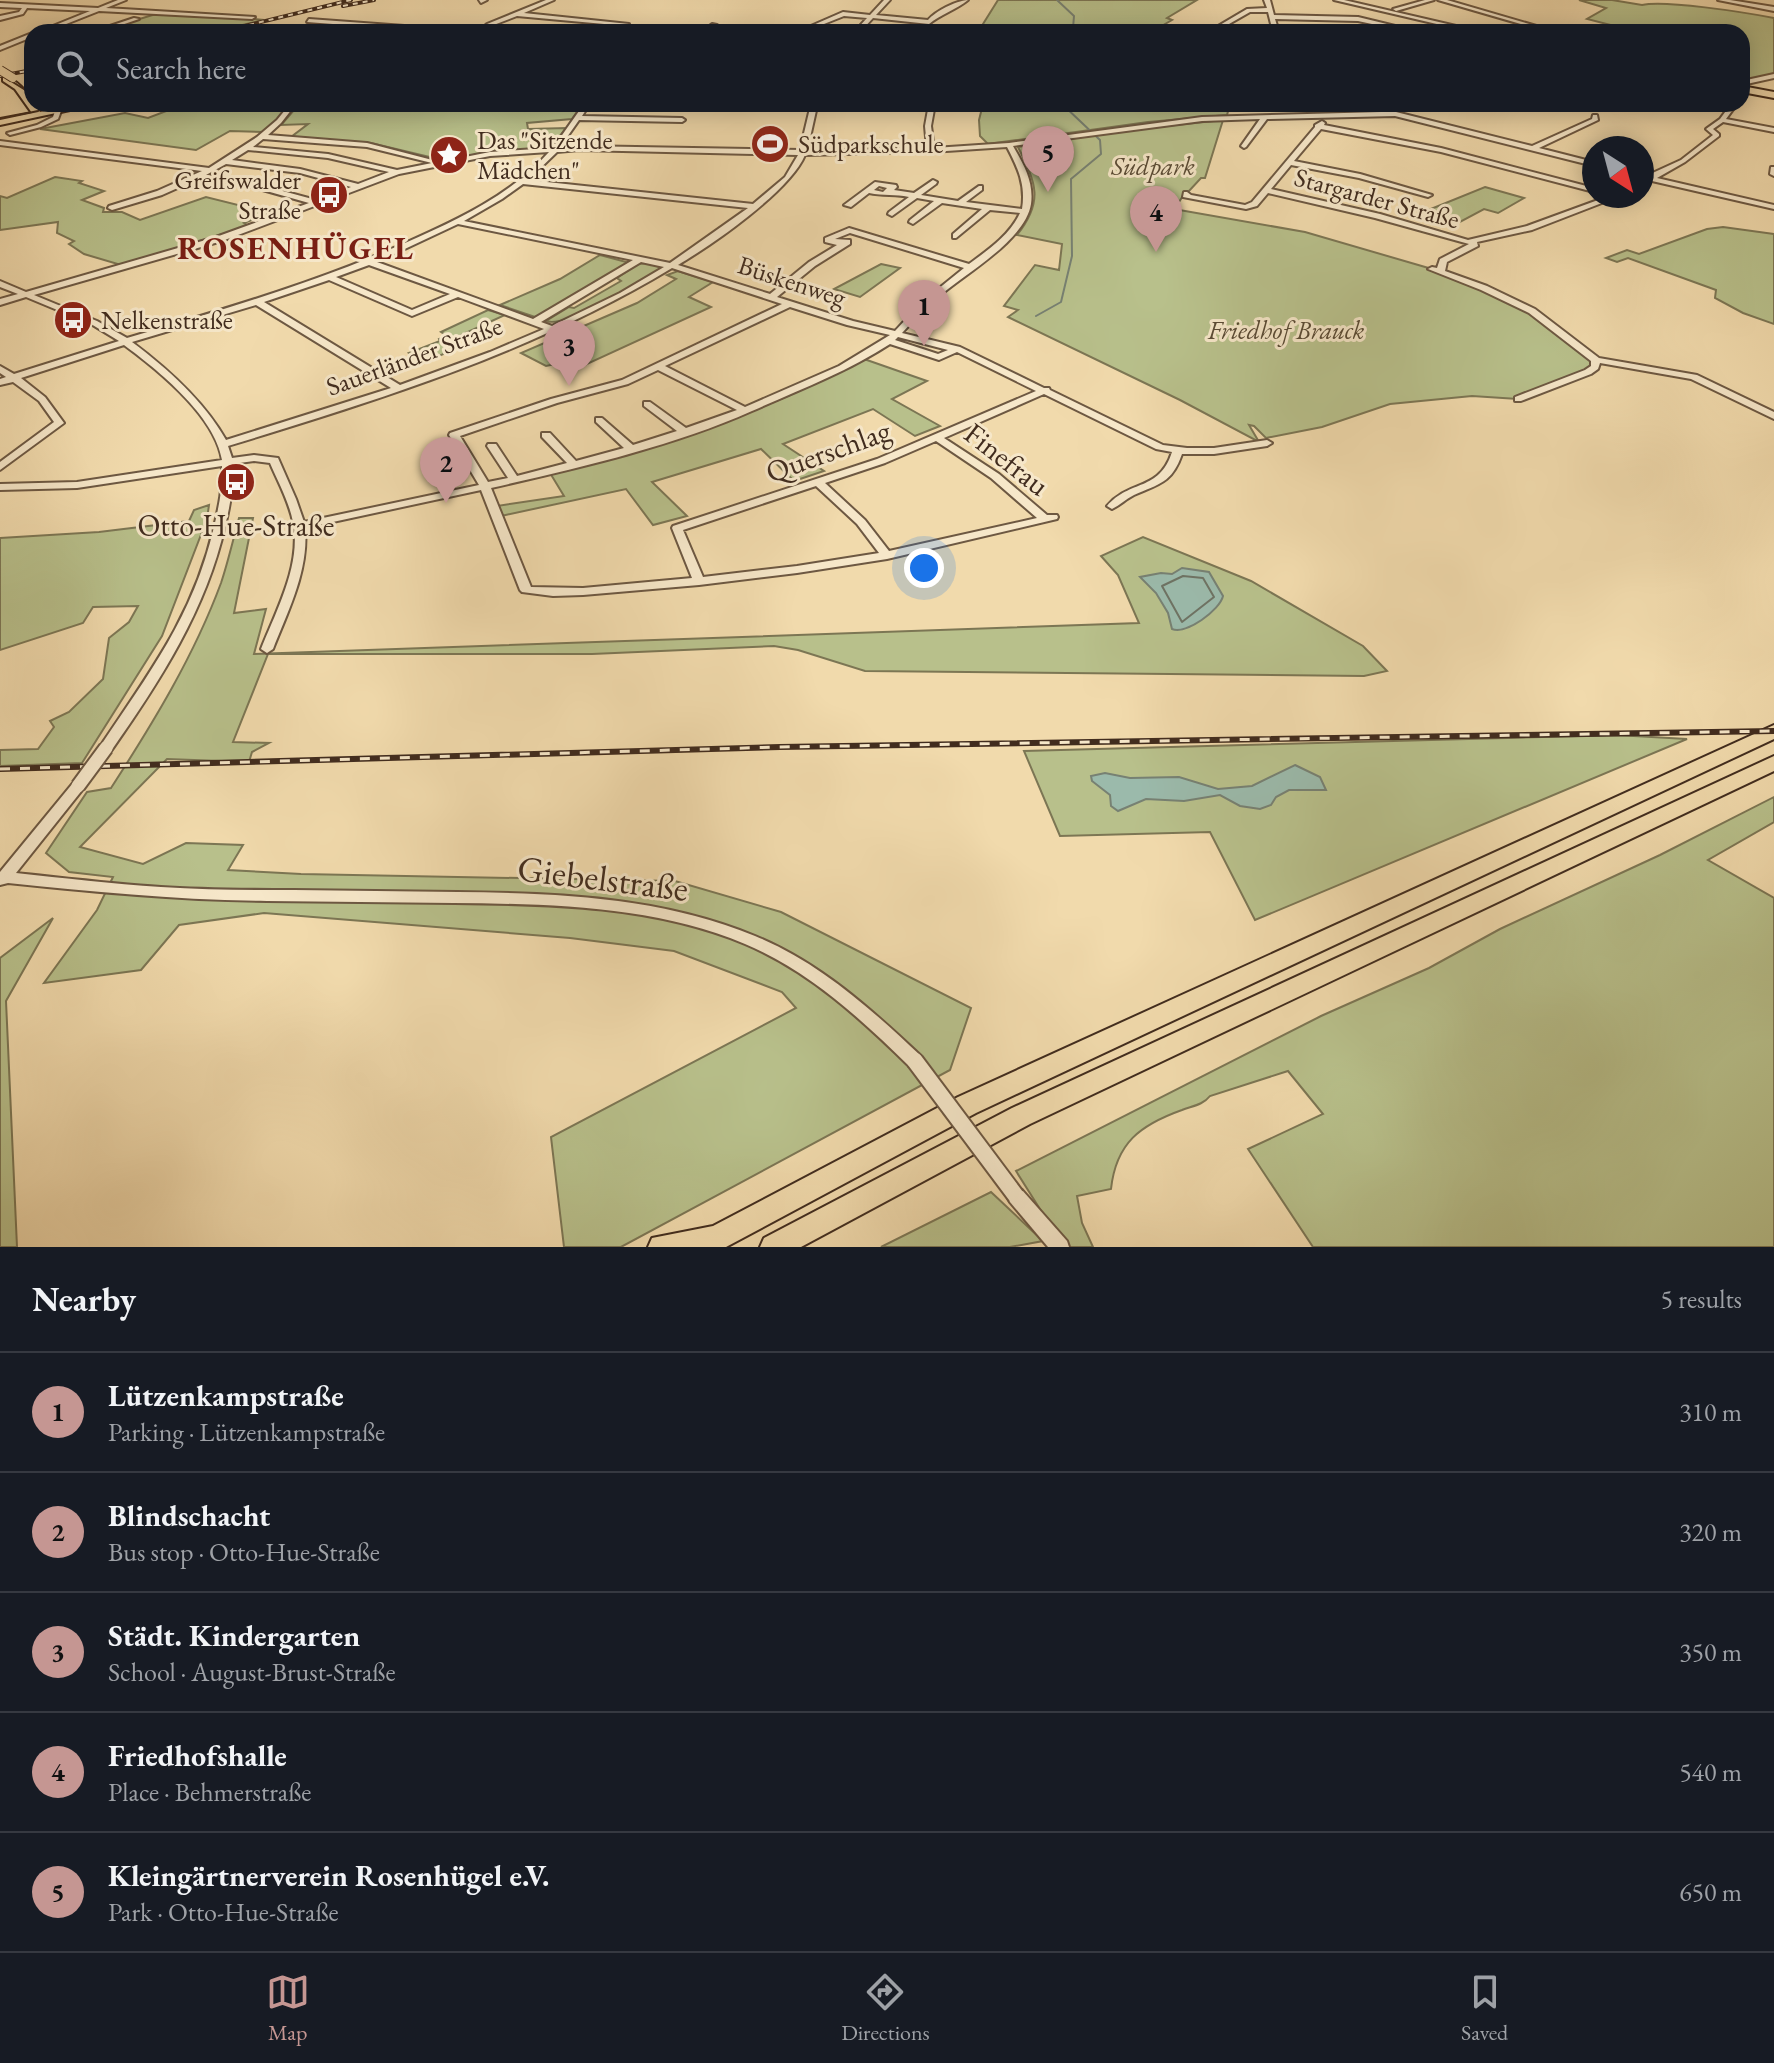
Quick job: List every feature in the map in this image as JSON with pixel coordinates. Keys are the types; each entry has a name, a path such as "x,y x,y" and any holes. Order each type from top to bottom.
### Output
{"highway":[{"path":"662,1247 707,1242 981,1098 1774,731"},
{"path":"774,1247 1021,1116 1774,763"}],"main road":[{"path":"5,76 24,84"},
{"path":"5,76 24,97"},
{"path":"1750,89 1774,95"},
{"path":"0,118 18,108 24,100"},
{"path":"0,118 37,112"}],"street":[{"path":"61,24 123,0"},
{"path":"492,24 551,0"},
{"path":"864,24 887,0"},
{"path":"817,24 835,15 929,22 934,14 956,9 965,0"},
{"path":"1267,0 1273,24"},
{"path":"1337,0 1446,24"},
{"path":"1358,19 1431,0"},
{"path":"1441,0 1523,24"},
{"path":"1721,0 1774,9"},
{"path":"0,2 25,7 104,7 252,17"},
{"path":"0,18 21,13 25,7"},
{"path":"1225,24 1249,10 1358,19 1381,24"},
{"path":"517,14 626,24"},
{"path":"120,24 136,19"},
{"path":"1347,19 1349,24"},
{"path":"309,21 347,24"},
{"path":"0,48 24,38"},
{"path":"1750,84 1774,76"},
{"path":"10,133 32,125 39,118 37,112"},
{"path":"0,135 48,123 56,118 57,112"},
{"path":"112,208 176,188 204,173 263,137 286,112"},
{"path":"0,382 257,302 370,262 457,222 522,182 556,148 582,112"},
{"path":"802,152 812,112"},
{"path":"931,112 928,126 931,150"},
{"path":"1386,112 1582,161"},
{"path":"1717,135 1709,129 1728,112"},
{"path":"0,302 219,239 356,186 438,162 556,148 802,152 931,150 1009,145 1174,122 1266,116 1394,114"},
{"path":"1244,146 1266,116"},
{"path":"1179,209 1187,197 1246,207 1255,203 1327,116"},
{"path":"1534,148 1595,120 1595,116"},
{"path":"578,118 682,120"},
{"path":"1722,120 1774,130"},
{"path":"1654,174 1683,161 1732,122"},
{"path":"1317,126 1471,157 1582,187"},
{"path":"263,137 367,145 438,162"},
{"path":"0,143 204,173 316,202"},
{"path":"300,526 515,480 632,450 746,411 833,373 893,338 928,300 1005,240 1025,211 1029,192 1027,175 1009,145"},
{"path":"247,148 341,158 397,172"},
{"name":"Sauerländer Straße","path":"225,454 552,329 673,266 755,206 787,177 799,162 802,152"},
{"path":"222,161 300,171 356,186"},
{"path":"1289,162 1371,178 1428,195"},
{"path":"1654,179 1774,207"},
{"path":"522,182 755,206"},
{"path":"892,214 933,182"},
{"path":"848,205 878,184 893,187 888,191 914,197 1025,211"},
{"path":"959,204 979,188"},
{"name":"Stargarder Straße","path":"1266,190 1377,216 1459,240 1478,242 1586,208"},
{"path":"913,222 939,201"},
{"path":"956,236 988,208"},
{"name":"Büskenweg","path":"457,222 673,266 893,338 957,349 1151,444 1178,451 1212,453 1267,443"},
{"path":"840,246 828,240 849,230 969,267"},
{"path":"772,297 840,246 863,235"},
{"path":"1478,242 1443,261 1436,270 1532,311 1596,360 1694,377 1774,416"},
{"name":"Sauerländer Straße","path":"535,322 639,260"},
{"path":"370,262 552,329"},
{"path":"328,277 412,313 459,294"},
{"path":"0,284 106,329 198,407 212,423 225,454 227,494 200,592 165,663 78,786 2,880"},
{"path":"257,302 398,388"},
{"path":"791,303 625,382 554,401 454,435 485,486 526,590 699,582 887,556 861,522 819,483"},
{"path":"1518,399 1588,372 1595,367 1596,360"},
{"path":"659,367 746,411"},
{"path":"0,369 55,413 59,423 0,467"},
{"name":"Querschlag","path":"699,582 677,528 819,483 938,438 1046,390"},
{"path":"647,404 686,433"},
{"path":"599,420 632,450"},
{"path":"546,435 575,466"},
{"name":"Finefrau","path":"887,556 1049,518 995,476 938,438"},
{"path":"492,446 515,480"},
{"path":"1112,506 1117,500 1160,482 1170,472 1178,451"},
{"path":"0,487 77,485 225,454 274,460 300,526 295,569 267,649"},
{"name":"Giebelstraße","path":"2,880 120,891 573,901 634,908 699,922 739,936 801,967 843,995 915,1061 1016,1196 1060,1247"}],"green space":[{"path":"998,0 1197,0 1167,18 1172,20 1165,24 983,24"},
{"path":"1579,0 1686,5 1774,18 1774,75 1750,79 1750,24 1607,24 1587,19 1606,8"},
{"path":"166,11 264,20 247,24 123,24"},
{"path":"164,112 285,112 265,132 230,131 196,150 40,129 125,113 148,118"},
{"path":"292,112 577,112 572,119 527,123 528,129 566,128 552,146 438,159 371,143 291,137 308,124 281,125"},
{"path":"981,112 1228,112 1227,115 1148,122 988,144 980,136"},
{"name":"Friedhof Brauck","path":"1223,120 1205,178 1201,178 1179,202 1168,208 1305,232 1432,269 1532,311 1591,356 1595,367 1518,399 1472,396 1390,404 1322,427 1266,438 1249,425 1259,442 1008,317 1018,310 1004,306 1035,265 1059,270 1062,244 1017,235 1026,223 1034,201 1033,181 1018,147 1128,130"},
{"path":"55,177 82,181 79,183 104,191 82,200 104,208 103,212 122,212 140,220 206,197 270,213 244,223 249,226 121,265 84,254 69,244 74,241 57,233 58,222 0,230 0,196 7,198"},
{"path":"1485,187 1524,198 1498,213 1484,209 1460,222 1426,211"},
{"path":"1723,227 1774,234 1774,324 1743,313 1715,298 1716,290 1628,258 1617,262 1606,258 1627,250 1639,254 1707,229"},
{"path":"600,255 630,263 538,318 500,305 560,279"},
{"path":"647,263 663,268 587,311 556,322 546,321 621,281 617,278 638,264"},
{"path":"881,264 900,268 860,297 834,289"},
{"path":"678,271 713,282 689,297 711,307 574,370 560,363 546,366 521,353 637,303 676,279 667,275"},
{"path":"488,310 505,315 448,341 461,347 424,362 409,353 440,341 447,336 441,332"},
{"path":"864,359 927,381 892,399 940,426 915,436 873,409 783,444 824,471 794,481 761,449 652,482 687,516 653,525 626,489 501,516 497,506 564,496 550,473 671,440 750,412"},
{"path":"209,505 207,519 162,636 82,763 0,766 0,750 38,749 54,727 50,721 69,712 103,679 109,638 129,622 138,606 93,607 83,623 0,650 0,538 99,532 189,521 194,510"},
{"path":"239,518 253,518 234,613 266,609 254,654 1139,623 1118,575 1101,556 1143,537 1251,581 1363,646 1387,671 1364,676 865,671 798,650 774,646 592,654 268,654 233,742 269,743 252,752 249,762 167,759 80,847 143,864 186,843 243,845 228,870 675,881 781,912 971,1008 950,1070 621,1247 564,1247 551,1137 796,1008 782,992 674,951 570,938 264,913 179,925 141,970 44,983 97,910 113,877 69,872 46,853 87,792 111,788 157,714 210,610 224,575"},
{"path":"1616,735 1687,739 1255,920 1210,832 1060,836 1024,751"},
{"path":"1774,797 1774,822 1708,860 1774,898 1774,1247 1313,1247 1248,1149 1323,1114 1288,1071 1210,1096 1142,1129 1118,1159 1111,1189 1077,1196 1082,1223 1093,1247 1068,1247 1050,1225 1016,1171 1321,1016 1429,968 1500,929 1660,855"},
{"path":"53,918 6,1001 17,1247 0,1247 0,958"},
{"path":"991,1192 1043,1241 1010,1247 881,1247"}],"water":[{"path":"1182,568 1209,572 1223,596 1216,608 1202,620 1178,630 1172,629 1168,613 1156,593 1140,577 1172,574"},
{"path":"1295,765 1320,777 1326,790 1289,790 1276,797 1271,805 1260,809 1240,806 1220,795 1184,801 1146,799 1118,811 1111,806 1110,795 1092,781 1091,776 1105,773 1130,778 1179,777 1218,789 1252,786"}],"waterway":[{"path":"1057,0 1074,16 1073,24"},
{"path":"1036,316 1061,302 1072,256 1071,179 1101,154 1100,140 1070,112"}],"tram line":[{"path":"0,74 24,89"},
{"path":"0,119 33,112"}],"railway":[{"path":"253,24 351,0"},
{"path":"343,6 374,0"},
{"path":"0,76 24,72"},
{"path":"0,769 780,747 1774,731"}],"place":[{"name":"Südparkschule","path":"770,144"},
{"name":"Das \"Sitzende Mädchen\"","path":"449,155"},
{"name":"Kleingärtnerverein Rosenhügel e.V.","path":"1048,192"},
{"name":"Greifswalder Straße","path":"329,195"},
{"name":"Friedhofshalle","path":"1156,252"},
{"name":"Nelkenstraße","path":"73,320"},
{"name":"Lützenkampstraße","path":"924,346"},
{"name":"Städt. Kindergarten","path":"569,386"},
{"name":"Otto-Hue-Straße","path":"236,482"},
{"name":"Blindschacht","path":"446,503"}],"district":[{"name":"ROSENHÜGEL","path":"296,248"}],"park label":[{"name":"Südpark","path":"1153,166"}]}
